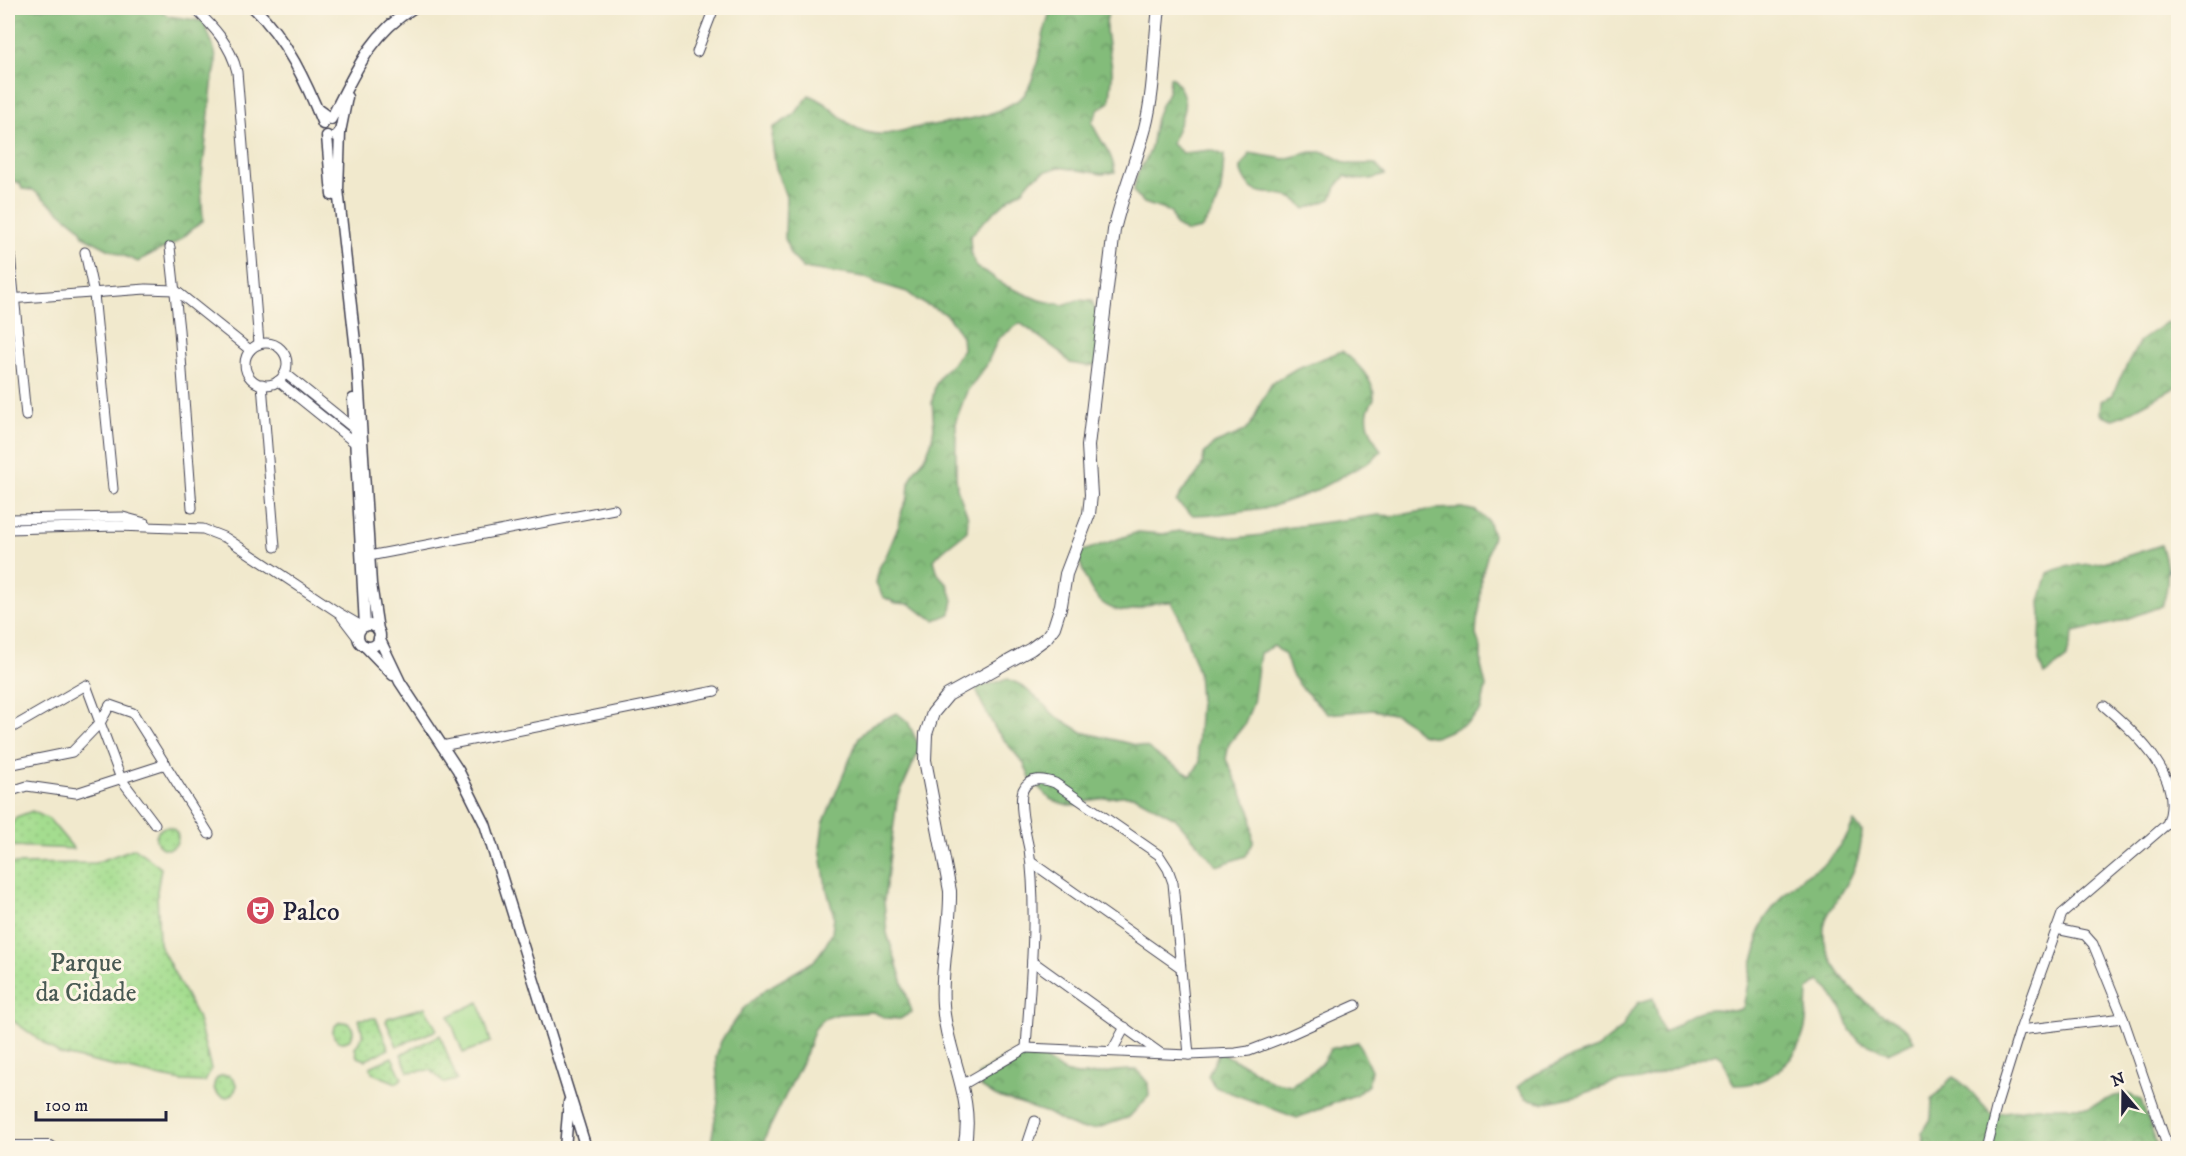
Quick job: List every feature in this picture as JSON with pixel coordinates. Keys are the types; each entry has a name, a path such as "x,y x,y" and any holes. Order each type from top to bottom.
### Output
{"main road":[{"path":"964,1149 968,1130 967,1112 944,1016 942,986 951,910 950,891 925,760 926,734 933,713 948,695 973,679 1031,649 1046,638 1054,627 1061,605 1066,574 1089,514 1090,420 1114,230 1120,204 1145,128 1159,8"},
{"path":"12,1149 50,1149"}],"street":[{"path":"194,8 226,43 231,51 237,72 259,344"},
{"path":"254,8 261,12 286,49 317,109 334,125"},
{"path":"361,642 359,631 364,626 357,438 357,360 338,189 334,125 361,58 380,34 413,8"},
{"path":"697,52 714,8"},
{"path":"334,125 323,131 327,136 372,597 379,634 400,682 467,786 485,824 570,1095 584,1149"},
{"path":"8,234 10,299 26,416"},
{"path":"170,247 192,508"},
{"path":"85,252 94,294 113,489"},
{"path":"10,299 146,289 175,290 250,350"},
{"path":"278,381 285,373 287,362 283,352 275,345 259,344 250,350 245,360 246,371 252,380 262,384 278,381 302,393 357,438"},
{"path":"285,373 302,393 357,438"},
{"path":"262,384 275,547"},
{"path":"369,556 614,509"},
{"path":"67,522 9,529 9,519 194,528 216,533 339,613 364,626 372,626 379,634"},
{"path":"339,613 361,642 400,682"},
{"path":"361,642 372,646 379,634"},
{"path":"8,730 86,685 121,779 155,824"},
{"path":"442,746 715,691"},
{"path":"8,765 72,752 100,723 110,705 133,712 209,834"},
{"path":"1986,1149 2020,1030 2062,914 2167,824 2177,806 2177,788 2171,772 2135,733 2104,706"},
{"path":"8,792 27,786 76,794 166,764"},
{"path":"1026,1048 1032,961 1031,862 1022,801 1023,791 1032,781 1043,778 1055,783 1159,855 1164,861 1173,883 1189,1055"},
{"path":"1031,862 1180,967"},
{"path":"2056,929 2085,935 2090,939 2123,1018 2168,1149"},
{"path":"1032,961 1160,1053"},
{"path":"962,1085 1026,1048 1189,1055 1220,1055 1249,1051 1356,1005"},
{"path":"2020,1030 2123,1018"},
{"path":"1112,1051 1125,1027"},
{"path":"570,1095 566,1149 578,1146 584,1149"},
{"path":"1026,1149 1035,1121"}],"green space":[{"path":"8,8 156,8 169,16 203,21 214,49 216,63 201,185 203,221 177,242 138,262 83,236 80,228 33,190 22,189 20,183 8,179"},
{"path":"1052,8 1110,8 1106,30 1112,69 1110,102 1099,109 1092,122 1111,158 1115,172 1102,174 1059,167 1044,172 1032,179 1023,190 1011,197 980,225 970,237 971,253 976,267 1004,285 1039,300 1063,305 1078,300 1092,301 1103,332 1100,364 1087,366 1070,363 1061,353 1020,323 998,339 986,366 967,391 956,420 957,488 968,517 967,531 934,560 938,574 948,585 953,600 950,614 935,620 910,604 896,603 883,597 876,583 879,568 899,525 908,497 909,483 915,470 925,458 931,443 934,428 932,401 935,386 942,373 963,349 962,336 946,314 919,301 907,292 864,277 803,268 790,254 785,239 786,197 776,168 772,142 773,128 795,114 809,95 824,103 858,129 873,134 893,133 968,120 1002,109 1021,98 1030,85"},
{"path":"1170,77 1180,87 1184,103 1182,118 1172,144 1183,153 1211,150 1224,155 1222,186 1214,211 1201,229 1187,232 1175,225 1171,212 1144,203 1134,192 1138,174 1151,148 1156,117 1168,93"},
{"path":"1311,152 1324,152 1348,164 1375,164 1385,175 1365,180 1345,176 1336,187 1331,199 1305,209 1285,195 1256,191 1250,187 1240,169 1250,153 1284,159"},
{"path":"2167,322 2178,333 2178,386 2113,419 2100,414 2101,401 2113,395 2140,341"},
{"path":"1342,351 1368,378 1373,391 1374,398 1367,416 1371,432 1381,451 1371,461 1313,492 1271,507 1192,515 1176,502 1200,469 1204,454 1214,444 1245,431 1254,419 1272,383 1297,368"},
{"path":"1462,508 1476,511 1488,521 1493,535 1481,578 1476,635 1481,649 1481,666 1486,686 1481,710 1468,723 1435,737 1420,734 1411,724 1397,715 1373,710 1328,714 1292,675 1285,655 1274,646 1260,653 1253,703 1244,725 1229,744 1226,759 1251,813 1253,843 1246,856 1217,866 1175,818 1135,796 1092,800 1078,805 1064,805 1050,799 1030,778 1024,764 996,730 981,702 976,688 1008,679 1021,685 1054,715 1082,732 1148,748 1191,776 1200,762 1197,747 1200,702 1198,672 1178,614 1171,602 1124,611 1105,605 1087,582 1077,553 1138,532 1163,534 1179,531 1206,532 1236,538 1262,535 1277,529 1379,515 1393,516 1435,509"},
{"path":"2161,545 2167,575 2162,606 2115,623 2074,632 2066,659 2044,675 2039,661 2040,602 2048,573 2067,567 2098,563"},
{"path":"897,713 908,722 920,748 897,800 884,901 887,933 912,1012 900,1019 886,1018 873,1012 838,1014 823,1019 814,1030 807,1052 766,1135 762,1148 710,1148 718,1102 716,1057 721,1041 743,1009 766,989 814,961 832,933 834,916 826,886 820,847 823,824 859,737 871,725"},
{"path":"32,811 49,819 74,849 8,846 8,831 16,817"},
{"path":"1854,822 1862,831 1858,857 1849,880 1826,919 1825,943 1842,977 1859,996 1903,1027 1914,1041 1888,1053 1859,1041 1850,1030 1844,1013 1830,991 1819,981 1808,990 1805,1027 1794,1054 1778,1071 1757,1082 1734,1085 1722,1059 1716,1053 1640,1080 1614,1083 1580,1095 1544,1103 1526,1098 1517,1087 1530,1077 1567,1059 1597,1048 1622,1028 1638,1003 1653,998 1663,1033 1691,1015 1704,1010 1735,1011 1743,1008 1757,948 1758,934 1764,920 1783,895 1804,876 1826,863 1847,836"},
{"path":"167,827 175,830 178,838 175,846 167,849 159,846 156,838 159,830"},
{"name":"Parque da Cidade","path":"135,848 161,868 157,891 159,944 197,1016 211,1069 205,1082 183,1081 151,1075 59,1054 8,1017 8,864 95,863"},
{"path":"479,1002 491,1042 463,1053 449,1016"},
{"path":"425,1007 437,1030 397,1046 386,1021 388,1018"},
{"path":"376,1018 389,1049 366,1060 357,1057 355,1048 363,1036 359,1019"},
{"path":"339,1022 347,1022 353,1028 353,1036 347,1042 339,1042 333,1036 333,1028"},
{"path":"440,1035 457,1080 444,1083 431,1070 408,1072 401,1054"},
{"path":"1358,1042 1371,1070 1368,1085 1357,1094 1297,1118 1215,1087 1208,1076 1219,1052 1270,1081 1291,1085 1318,1066 1330,1049"},
{"path":"1040,1054 1065,1072 1076,1075 1137,1070 1148,1083 1149,1096 1129,1117 1095,1129 1081,1129 1048,1113 995,1096 981,1087 979,1074 1004,1059"},
{"path":"392,1057 402,1078 397,1083 372,1073 370,1067"},
{"path":"225,1075 233,1078 236,1086 233,1094 225,1097 217,1094 214,1086 217,1078"},
{"path":"1953,1077 1964,1084 1992,1114 2036,1107 2089,1107 2115,1096 2128,1094 2141,1100 2158,1148 1925,1148 1922,1133 1931,1119 1932,1100"}],"water":[{"path":"2178,508 2178,577 2169,571 2177,535 2172,516"}],"place":[{"name":"Palco","path":"261,911"}]}
